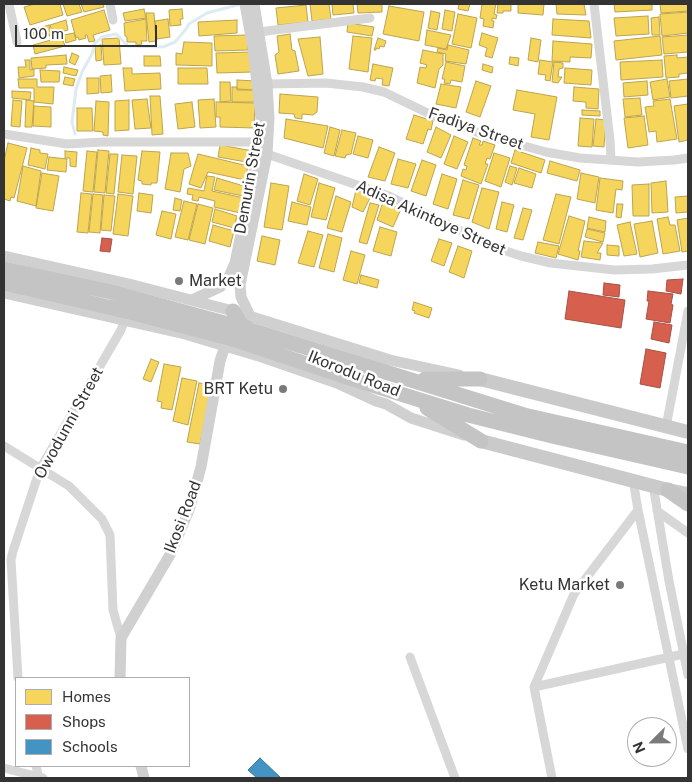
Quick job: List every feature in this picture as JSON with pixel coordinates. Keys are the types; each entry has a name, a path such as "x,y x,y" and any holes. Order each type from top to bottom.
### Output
{"highway":[{"name":"Ikorodu Road","path":"4,269 250,323 349,362 524,415 688,452"},
{"name":"Ikorodu Road","path":"4,283 130,312 229,338 468,415 688,467"},
{"path":"233,312 241,325 250,323"},
{"path":"409,379 480,379"},
{"path":"408,397 481,441"},
{"path":"668,490 688,504"}],"main road":[{"name":"Ikorodu Road","path":"480,379 688,432"},
{"name":"Ikorodu Road","path":"481,441 688,494"}],"street":[{"path":"9,4 17,42"},
{"path":"110,4 113,20"},
{"name":"Demurin Street","path":"249,4 260,32 267,84 269,118 267,154 240,285 250,323"},
{"name":"Demurin Street","path":"192,300 220,287 228,279 237,254 253,180 261,119 249,4"},
{"path":"594,4 611,160"},
{"path":"260,32 370,18"},
{"name":"Fadiya Street","path":"267,84 326,83 363,87 384,92 436,116 485,135 546,152 580,158 638,162 688,158"},
{"path":"4,134 67,144 103,142 259,142"},
{"name":"Adisa Akintoye Street","path":"267,154 389,196 494,248 521,256 551,263 614,270 652,269 688,265"},
{"path":"4,256 129,284 233,312"},
{"name":"Ikorodu Road","path":"4,293 125,319 185,334 262,357 337,383 386,404 411,418 481,441"},
{"path":"666,427 688,310"},
{"name":"Owodunni Street","path":"18,677 11,560 13,551 40,469 121,330 125,319"},
{"name":"Ikorodu Road","path":"250,323 390,360 480,379"},
{"name":"Ikosi Road","path":"120,677 121,638 171,553 189,510 201,467 220,361 225,346"},
{"path":"4,446 69,486 102,519 110,535 113,610 121,638"},
{"path":"632,480 688,749"},
{"path":"652,485 669,581 686,654 688,674"},
{"path":"552,778 534,687 574,594 638,510"},
{"path":"657,511 688,533"},
{"path":"534,687 668,656 686,654"},
{"path":"410,657 455,778"},
{"path":"4,768 40,778"}],"building: Homes":[{"path":"35,4 60,4 63,15 30,25 24,7"},
{"path":"63,4 79,4 82,12 67,16"},
{"path":"81,4 103,4 104,7 84,12"},
{"path":"310,4 329,4 331,19 312,21"},
{"path":"332,4 353,4 354,13 333,15"},
{"path":"357,4 382,4 382,12 358,13"},
{"path":"459,4 470,4 468,11 458,9"},
{"path":"482,4 496,4 494,14 497,15 496,19 492,18 492,21 494,21 493,28 483,26 484,19 480,18"},
{"path":"498,4 511,4 511,11 497,13"},
{"path":"518,4 544,4 543,15 518,13"},
{"path":"556,4 584,4 586,15 557,14"},
{"path":"614,4 652,4 652,10 615,12"},
{"path":"660,4 688,4 688,11 661,13"},
{"path":"306,5 308,22 278,25 276,8"},
{"path":"389,6 424,12 419,41 383,34"},
{"path":"144,9 146,18 125,21 123,13"},
{"path":"182,9 183,19 180,19 181,25 170,26 169,10"},
{"path":"104,10 110,30 93,35 95,41 89,42 87,35 85,35 86,38 79,40 78,37 76,38 71,20"},
{"path":"445,10 455,12 452,31 442,29"},
{"path":"431,11 440,13 437,30 428,28"},
{"path":"688,12 688,33 662,36 660,14"},
{"path":"146,13 154,13 156,41 149,42"},
{"path":"458,14 477,18 471,48 452,44"},
{"path":"648,16 649,34 616,36 614,18"},
{"path":"659,17 660,35 652,35 651,18"},
{"path":"146,19 147,41 141,41 142,44 136,45 136,42 127,42 124,23"},
{"path":"168,19 170,37 157,39 155,21"},
{"path":"553,19 589,21 591,38 552,35"},
{"path":"66,20 68,30 53,34 50,25"},
{"path":"237,20 237,33 199,36 198,22"},
{"path":"348,23 374,27 372,36 347,32"},
{"path":"49,25 51,36 49,34 34,38 32,30"},
{"path":"427,30 451,35 446,49 425,45"},
{"path":"74,33 76,40 66,43 64,35"},
{"path":"482,33 498,38 492,58 485,56 487,48 479,45"},
{"path":"290,34 292,50 295,51 299,71 278,74 275,55 279,52 277,36"},
{"path":"247,35 248,50 215,51 214,36"},
{"path":"688,35 688,52 664,54 662,37"},
{"path":"353,36 372,38 368,72 349,69"},
{"path":"660,36 662,55 616,60 614,41"},
{"path":"62,37 65,46 35,54 33,45"},
{"path":"320,37 323,74 308,76 298,39"},
{"path":"119,38 121,64 104,65 102,39"},
{"path":"378,38 386,41 384,47 380,46 379,49 376,48 374,50"},
{"path":"531,38 541,40 538,62 528,60"},
{"path":"553,41 592,44 591,58 570,57 570,62 552,61"},
{"path":"184,42 212,43 212,66 176,65 176,53 182,54"},
{"path":"101,45 102,60 96,61 95,46"},
{"path":"448,45 469,50 466,64 445,61 446,54 437,52 438,48 447,50"},
{"path":"423,50 443,54 443,65 439,69 435,88 417,83 420,67 426,68 427,65 420,63"},
{"path":"253,52 253,72 217,73 216,53"},
{"path":"72,53 79,56 75,65 69,62"},
{"path":"66,55 67,64 46,65 46,68 32,69 31,58"},
{"path":"677,55 677,58 688,57 688,73 679,74 679,77 666,78 664,56"},
{"path":"144,56 160,56 161,66 144,66"},
{"path":"510,57 519,58 518,66 509,64"},
{"path":"25,60 30,60 30,70 34,69 34,76 19,78 18,67 26,67"},
{"path":"540,60 553,62 550,81 545,80 546,75 538,74"},
{"path":"662,60 663,77 621,80 620,62"},
{"path":"446,62 465,66 462,82 451,80 450,84 444,83 445,79 442,79"},
{"path":"554,62 563,63 563,68 559,69 558,77 562,77 558,83 552,82"},
{"path":"373,64 393,68 389,86 382,85 383,79 376,78 375,81 370,80"},
{"path":"483,64 493,67 492,73 482,70"},
{"path":"64,67 78,70 76,76 63,73"},
{"path":"123,68 132,68 132,74 160,73 161,89 125,91"},
{"path":"178,68 207,68 208,84 178,84"},
{"path":"565,68 592,70 591,85 564,83"},
{"path":"40,70 60,71 59,82 41,82"},
{"path":"111,75 112,92 101,93 100,76"},
{"path":"65,77 75,79 73,86 63,84"},
{"path":"87,78 99,78 99,93 87,94"},
{"path":"18,79 37,79 37,87 54,87 53,104 34,102 34,88 19,88"},
{"path":"667,79 670,97 653,100 650,82"},
{"path":"688,79 688,96 671,98 669,81"},
{"path":"237,80 256,81 255,90 237,89"},
{"path":"476,81 491,86 480,117 466,112"},
{"path":"647,81 648,95 624,97 623,83"},
{"path":"220,82 230,82 231,101 220,102"},
{"path":"441,84 461,87 456,108 436,104"},
{"path":"232,87 237,87 237,90 256,90 256,102 232,102"},
{"path":"574,87 599,89 598,109 586,108 586,102 573,101"},
{"path":"517,90 557,97 549,140 531,137 535,114 513,110"},
{"path":"12,91 31,92 30,100 12,98"},
{"path":"280,94 318,97 317,112 313,115 302,114 302,119 295,118 294,114 279,113"},
{"path":"150,96 160,96 163,134 152,135"},
{"path":"640,98 642,115 625,117 623,99"},
{"path":"147,99 151,128 135,129 132,100"},
{"path":"214,99 216,127 200,128 198,100"},
{"path":"670,99 677,139 657,142 656,131 649,132 645,107 654,106 653,101"},
{"path":"13,100 22,101 20,127 11,126"},
{"path":"26,100 34,101 32,127 25,127"},
{"path":"129,100 129,130 115,131 115,101"},
{"path":"96,101 109,102 108,136 103,135 103,132 94,131"},
{"path":"192,102 195,127 178,129 175,104"},
{"path":"216,102 255,103 254,128 220,127 220,117 216,117"},
{"path":"688,104 688,140 679,142 674,106"},
{"path":"34,106 51,107 51,127 33,126"},
{"path":"77,108 92,108 93,131 77,131"},
{"path":"582,110 600,111 600,116 582,115"},
{"path":"414,115 433,121 431,130 428,129 423,144 406,139"},
{"path":"644,116 648,145 628,148 624,118"},
{"path":"580,118 594,119 592,147 578,146"},
{"path":"286,119 328,126 323,148 284,138"},
{"path":"596,119 606,120 604,147 593,146"},
{"path":"330,127 340,130 334,156 324,153"},
{"path":"436,127 451,135 441,158 427,152"},
{"path":"342,130 356,133 351,154 346,155 345,158 335,156"},
{"path":"358,136 373,140 368,158 353,154"},
{"path":"454,136 468,142 457,169 444,164"},
{"path":"473,138 481,141 479,145 482,145 483,141 495,145 490,159 487,158 485,164 488,164 481,184 461,176 463,169 466,170 467,166 464,165"},
{"path":"8,143 27,148 14,198 11,197 10,201 4,199 4,161"},
{"path":"220,145 253,151 252,163 218,157"},
{"path":"379,147 395,153 385,181 368,177"},
{"path":"31,148 40,150 40,153 48,154 45,169 28,165"},
{"path":"98,150 109,151 105,193 94,192"},
{"path":"515,150 545,160 541,173 511,163"},
{"path":"65,151 77,152 76,167 70,166 70,158 65,158"},
{"path":"87,151 97,152 93,192 83,191"},
{"path":"142,151 160,152 157,183 151,183 151,185 142,184 142,181 138,180"},
{"path":"171,153 188,153 191,166 184,169 180,192 165,189"},
{"path":"494,153 510,158 501,187 485,181"},
{"path":"110,154 118,154 114,194 106,193"},
{"path":"198,154 248,166 245,180 208,172 201,188 189,184"},
{"path":"122,155 137,156 133,194 118,192"},
{"path":"49,157 67,159 66,172 47,170"},
{"path":"398,159 416,164 408,188 391,184"},
{"path":"422,160 436,165 426,196 411,191"},
{"path":"550,161 580,170 577,181 547,173"},
{"path":"23,166 41,171 36,206 17,201"},
{"path":"510,166 517,168 512,185 505,182"},
{"path":"519,168 536,174 532,188 514,183"},
{"path":"42,173 59,176 53,211 36,208"},
{"path":"581,173 599,177 595,203 577,199"},
{"path":"304,174 318,179 310,205 297,201"},
{"path":"442,174 457,179 448,209 433,204"},
{"path":"207,176 215,177 212,191 244,198 240,213 214,207 215,201 199,197 198,201 192,200 193,195 187,194 188,188 204,191"},
{"path":"217,178 244,186 243,196 214,190"},
{"path":"600,178 623,181 622,190 616,189 613,213 596,210"},
{"path":"463,180 479,185 469,219 453,215"},
{"path":"666,181 668,212 652,213 651,183"},
{"path":"271,183 289,186 282,230 264,227"},
{"path":"319,183 335,188 326,220 311,217"},
{"path":"649,184 649,216 633,216 632,185"},
{"path":"482,188 499,192 489,229 472,222"},
{"path":"356,190 372,194 363,212 352,207"},
{"path":"81,193 92,194 88,233 77,232"},
{"path":"139,193 153,195 151,213 137,211"},
{"path":"93,194 103,195 100,233 89,232"},
{"path":"118,194 133,196 128,236 113,234"},
{"path":"556,194 571,197 559,244 543,240"},
{"path":"104,195 115,196 111,231 101,230"},
{"path":"336,196 351,202 342,232 327,228"},
{"path":"688,196 688,212 676,213 675,197"},
{"path":"175,198 182,200 180,211 173,210"},
{"path":"184,201 197,204 188,240 175,237"},
{"path":"292,202 311,207 307,225 288,221"},
{"path":"383,202 401,209 393,227 377,220"},
{"path":"502,202 514,205 507,232 496,229"},
{"path":"370,203 379,205 367,244 359,242"},
{"path":"198,204 213,208 205,244 189,240"},
{"path":"617,204 623,204 621,218 616,217"},
{"path":"523,208 532,210 523,240 514,238"},
{"path":"215,209 237,216 234,228 212,222"},
{"path":"162,211 176,214 171,239 156,235"},
{"path":"569,216 585,221 578,251 580,251 578,260 558,254"},
{"path":"589,217 606,221 605,232 587,228"},
{"path":"668,217 670,225 675,225 680,251 663,254 657,219"},
{"path":"688,218 688,251 682,252 677,220"},
{"path":"652,221 658,253 640,257 634,224"},
{"path":"630,222 637,254 624,256 617,225"},
{"path":"213,225 234,231 230,247 209,241"},
{"path":"380,227 397,232 391,256 373,251"},
{"path":"587,229 605,233 603,242 585,237"},
{"path":"308,231 323,235 314,267 298,263"},
{"path":"328,234 342,238 334,272 319,268"},
{"path":"262,236 280,240 275,265 257,261"},
{"path":"439,239 452,243 444,266 431,261"},
{"path":"584,241 603,243 597,253 601,253 600,260 581,257"},
{"path":"538,242 559,246 556,258 535,253"},
{"path":"607,245 619,246 619,256 607,255"},
{"path":"458,246 472,251 464,278 449,272"},
{"path":"351,251 365,255 357,284 343,280"},
{"path":"361,275 379,280 377,288 359,283"},
{"path":"414,302 432,308 429,318 414,313 415,311 412,310"},
{"path":"151,359 159,362 151,382 143,379"},
{"path":"164,364 181,367 172,410 161,408 162,402 157,401"},
{"path":"182,378 197,381 188,425 173,421"},
{"path":"199,383 212,385 200,444 187,442"}],"building: Shops":[{"path":"102,238 112,239 110,252 100,251"},
{"path":"683,279 681,294 666,291 667,280"},
{"path":"604,283 620,285 619,297 603,295"},
{"path":"569,291 625,300 621,328 565,319"},
{"path":"648,291 673,294 670,323 646,319 649,301 647,301"},
{"path":"654,322 672,325 669,343 651,339"},
{"path":"646,349 666,353 660,388 640,384"}],"building: Schools":[{"path":"260,758 281,778 257,778 248,770"}],"waterway":[{"path":"75,134 72,122 76,89 82,72 93,52 94,44 102,37 116,34 128,46 163,47 175,42 189,24 207,13 241,4"}],"place":[{"name":"Market","path":"179,281"},
{"name":"BRT Ketu","path":"283,389"},
{"name":"Ketu Market","path":"620,585"}]}
